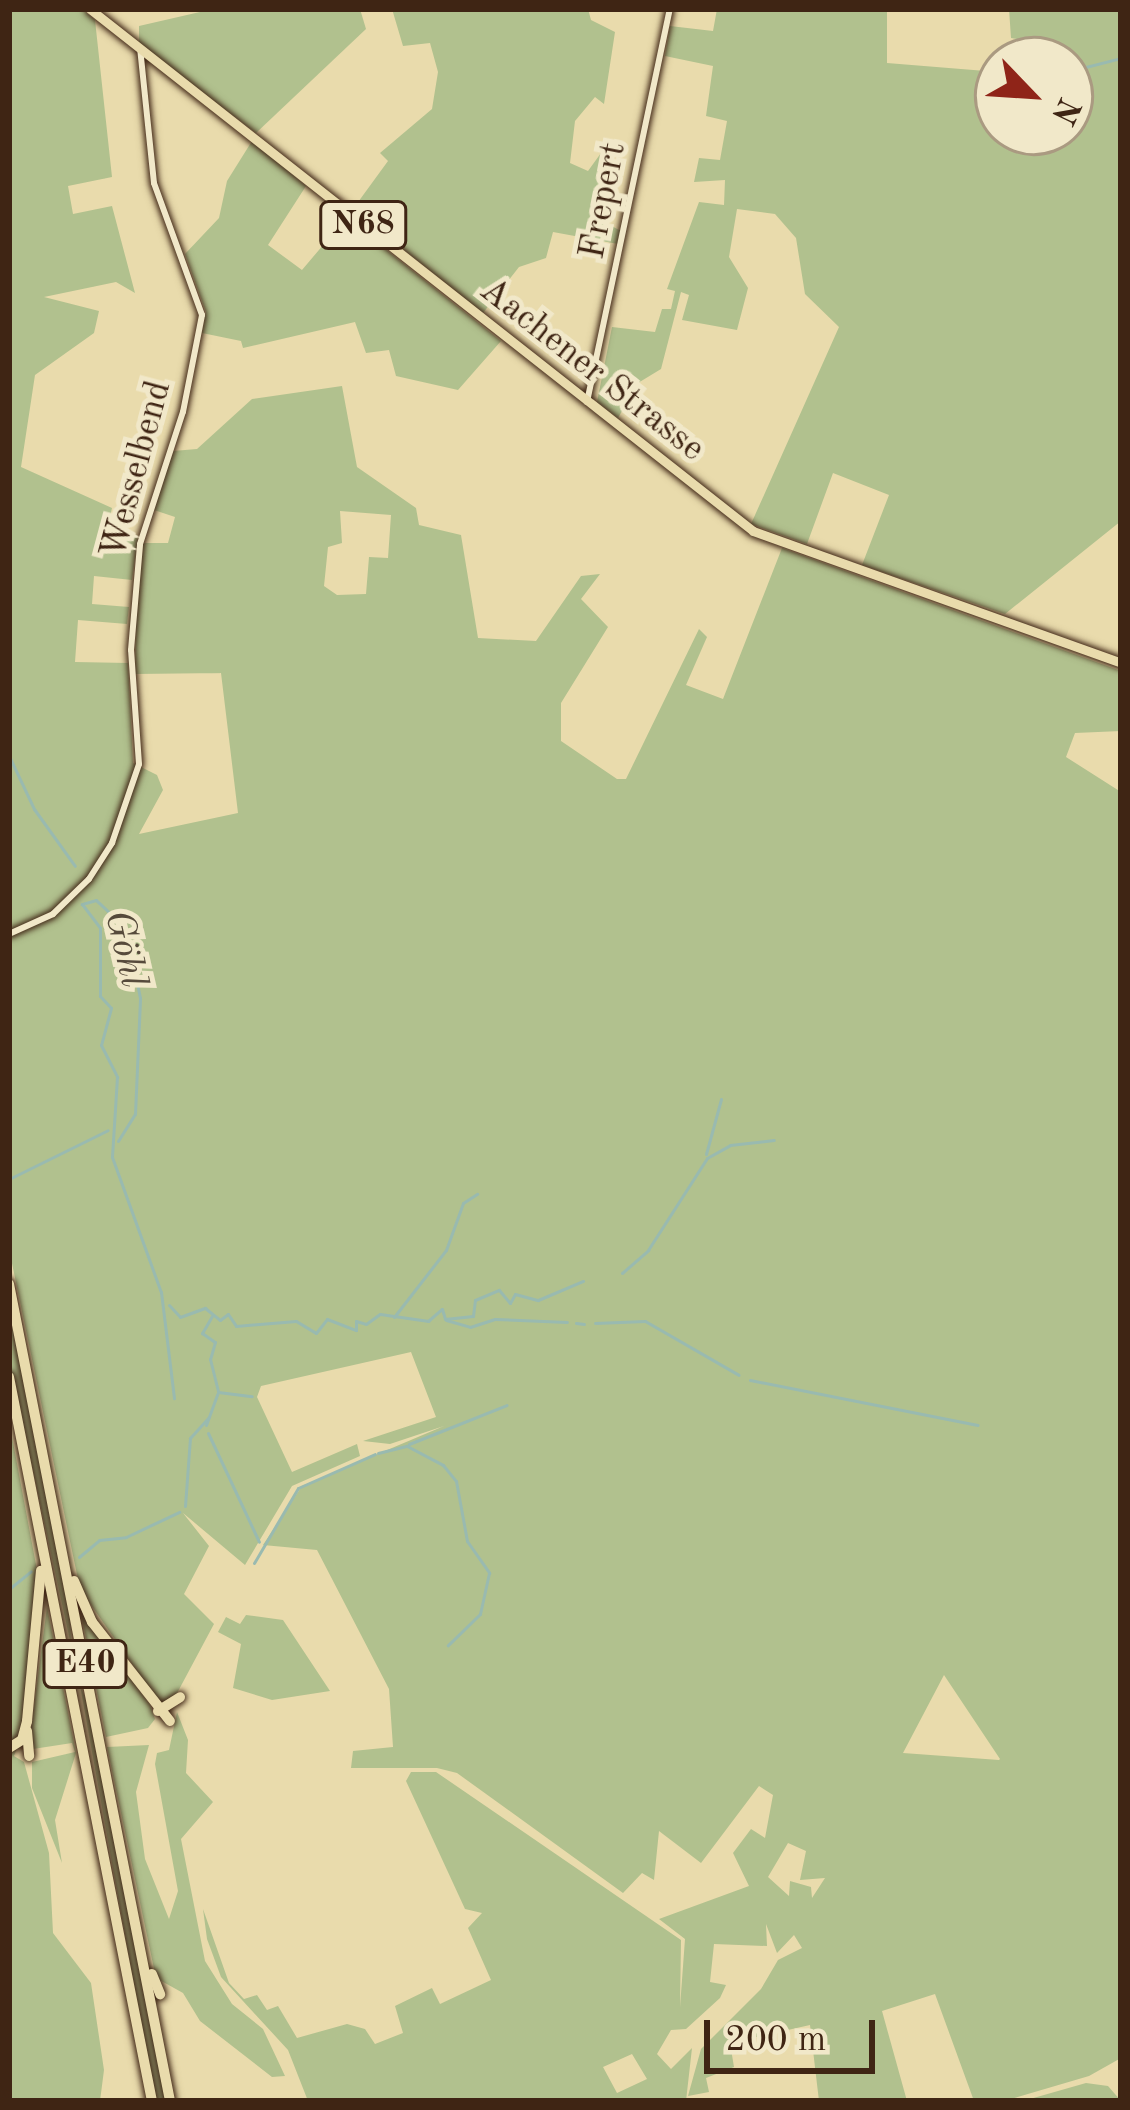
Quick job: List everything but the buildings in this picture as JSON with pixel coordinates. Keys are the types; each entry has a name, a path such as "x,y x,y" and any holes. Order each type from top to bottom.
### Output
{"highway":[{"name":"E40","path":"9,1284 170,2101"},
{"name":"E40","path":"9,1377 148,2101"},
{"path":"29,1756 27,1721 42,1544"},
{"path":"64,1562 92,1622 170,1721"},
{"path":"158,1711 180,1697"},
{"path":"9,1748 22,1740 27,1721"},
{"path":"78,1774 79,1737"},
{"path":"142,1955 160,1994"}],"main road":[{"name":"Aachener Strasse","path":"90,9 753,532 1121,663"}],"street":[{"name":"Frepert","path":"587,401 670,9"},
{"name":"Wesselbend","path":"9,934 52,914 89,879 112,843 139,764 130,650 140,544 183,412 202,315 154,183 140,48"}],"green space":[{"path":"9,9 82,9 95,20 112,177 68,186 73,214 112,206 135,293 116,282 44,297 99,311 94,333 35,375 21,467 112,508 108,526 138,538 132,580 94,576 92,604 129,607 127,624 78,620 75,662 128,663 133,763 157,775 163,790 139,834 238,813 221,673 135,674 136,624 143,543 168,543 175,517 151,509 173,451 197,449 252,399 342,386 357,467 416,508 419,525 461,535 478,638 536,641 581,576 600,574 581,599 608,627 561,703 561,741 617,779 626,779 699,629 707,637 686,685 723,699 782,548 1121,671 1121,731 1075,733 1066,757 1121,792 1121,2058 1089,2076 1004,2101 974,2101 935,1994 882,2011 907,2101 819,2101 810,2025 730,2043 734,2067 706,2078 709,2092 688,2096 701,2049 761,1989 778,1960 802,1948 794,1935 777,1953 766,1924 767,1946 714,1944 710,1982 726,1985 720,1998 686,2029 671,2030 657,2054 671,2069 692,2048 686,2101 308,2101 288,2050 221,1977 207,1939 203,1909 229,1983 244,1999 257,1995 267,2010 278,2006 297,2038 347,2024 365,2029 375,2044 403,2033 395,2006 432,1988 440,2004 491,1980 468,1928 482,1913 465,1909 406,1781 411,1772 436,1772 681,1940 680,2007 685,1939 659,1919 749,1886 733,1853 751,1829 765,1838 773,1795 759,1786 701,1863 659,1831 654,1880 642,1873 623,1893 457,1773 437,1768 351,1768 353,1751 393,1747 389,1689 317,1550 263,1545 302,1486 444,1426 390,1444 363,1441 436,1417 411,1352 261,1386 257,1397 292,1472 357,1444 360,1456 292,1486 245,1565 183,1513 209,1546 184,1594 214,1624 175,1697 160,1704 80,1589 9,1249","holes":["340,511 391,515 388,558 369,557 366,594 337,595 324,586 328,547 342,543","944,1675 1000,1759 999,1760 903,1753","788,1843 806,1851 800,1880 825,1878 812,1898 811,1887 790,1881 789,1896 768,1877","632,2054 647,2079 617,2093 603,2067"]},
{"path":"213,9 360,9 366,29 256,133 139,44 139,26"},
{"path":"392,9 588,9 591,20 615,32 604,104 595,97 575,121 570,163 588,171 601,153 609,159 598,186 611,200 606,223 621,231 618,244 553,232 546,258 519,267 483,313 353,209 388,161 380,153 432,109 438,72 430,43 403,46"},
{"path":"717,9 887,9 887,63 974,70 974,156 1094,156 1094,36 1011,36 1009,9 1121,9 1121,521 1005,614 862,565 889,495 833,473 807,544 751,524 839,327 805,294 796,238 775,214 737,209 729,257 748,288 737,330 682,320 689,295 681,292 661,369 638,383 618,418 597,402 612,327 655,332 662,309 671,309 675,291 667,289 699,202 724,205 725,180 694,182 699,158 720,160 727,121 706,116 713,66 665,56 670,26 713,31"},
{"path":"252,141 306,186 268,245 302,270 346,218 501,341 458,390 396,376 389,350 366,353 355,322 243,348 241,341 202,333 206,312 185,254 219,218 227,181"},
{"path":"9,1300 70,1613 71,1645 9,1360"},
{"path":"9,1421 37,1570 23,1732 14,1756 24,1762 49,1853 53,1933 91,1983 104,2070 100,2101 9,2101"},
{"path":"47,1607 76,1753 55,1820 62,1863 32,1788 32,1762 75,1752 72,1743 33,1749 30,1737"},
{"path":"81,1613 150,1705 155,1719 148,1728 106,1737"},
{"path":"246,1615 283,1620 330,1691 272,1700 233,1688 241,1644 218,1632 226,1617 240,1624"},
{"path":"80,1685 91,1713 166,2101 155,2101"},
{"path":"177,1712 188,1740 186,1773 213,1802 181,1839 205,1961 232,2004 263,2029 285,2076 272,2077 200,2021 183,1993 156,1978 107,1747 149,1745 136,1792 145,1859 169,1919 178,1891 155,1764 157,1753 169,1750"},
{"path":"1086,2083 1108,2086 1121,2101 1023,2101"}],"waterway":[{"path":"1094,65 1121,58"},
{"name":"Göhl","path":"9,756 34,809 75,866"},
{"name":"Göhl","path":"118,1141 135,1114 140,998 126,928 96,900 82,904 100,928 100,996 111,1008 101,1045 117,1077 112,1157 161,1292 174,1398"},
{"path":"706,1154 721,1099"},
{"name":"Göhl","path":"9,1179 108,1130"},
{"path":"622,1273 648,1250 707,1158 730,1145 774,1140"},
{"name":"Göhl","path":"394,1317 446,1250 463,1203 477,1194"},
{"name":"Göhl","path":"169,1305 180,1317 205,1308 220,1320 228,1314 236,1326 296,1321 316,1333 327,1319 356,1330 356,1321 366,1324 380,1314 428,1321 442,1309 445,1319 473,1316 475,1300 499,1290 510,1303 515,1294 538,1300 583,1281"},
{"name":"Göhl","path":"212,1316 202,1333 215,1342 210,1359 218,1392 252,1396"},
{"path":"446,1320 470,1327 495,1319 567,1322"},
{"path":"595,1323 645,1321 739,1375"},
{"path":"576,1323 584,1324"},
{"path":"750,1380 978,1425"},
{"path":"206,1425 217,1394"},
{"name":"Göhl","path":"409,1444 507,1405"},
{"name":"Göhl","path":"185,1506 190,1438 209,1417"},
{"path":"208,1433 259,1542"},
{"name":"Göhl","path":"378,1453 407,1446 443,1465 456,1481 467,1541 489,1573 480,1614 448,1645"},
{"path":"254,1563 298,1488 375,1454"},
{"name":"Göhl","path":"79,1557 99,1540 126,1537 179,1512"},
{"name":"Göhl","path":"9,1589 31,1571"}]}
